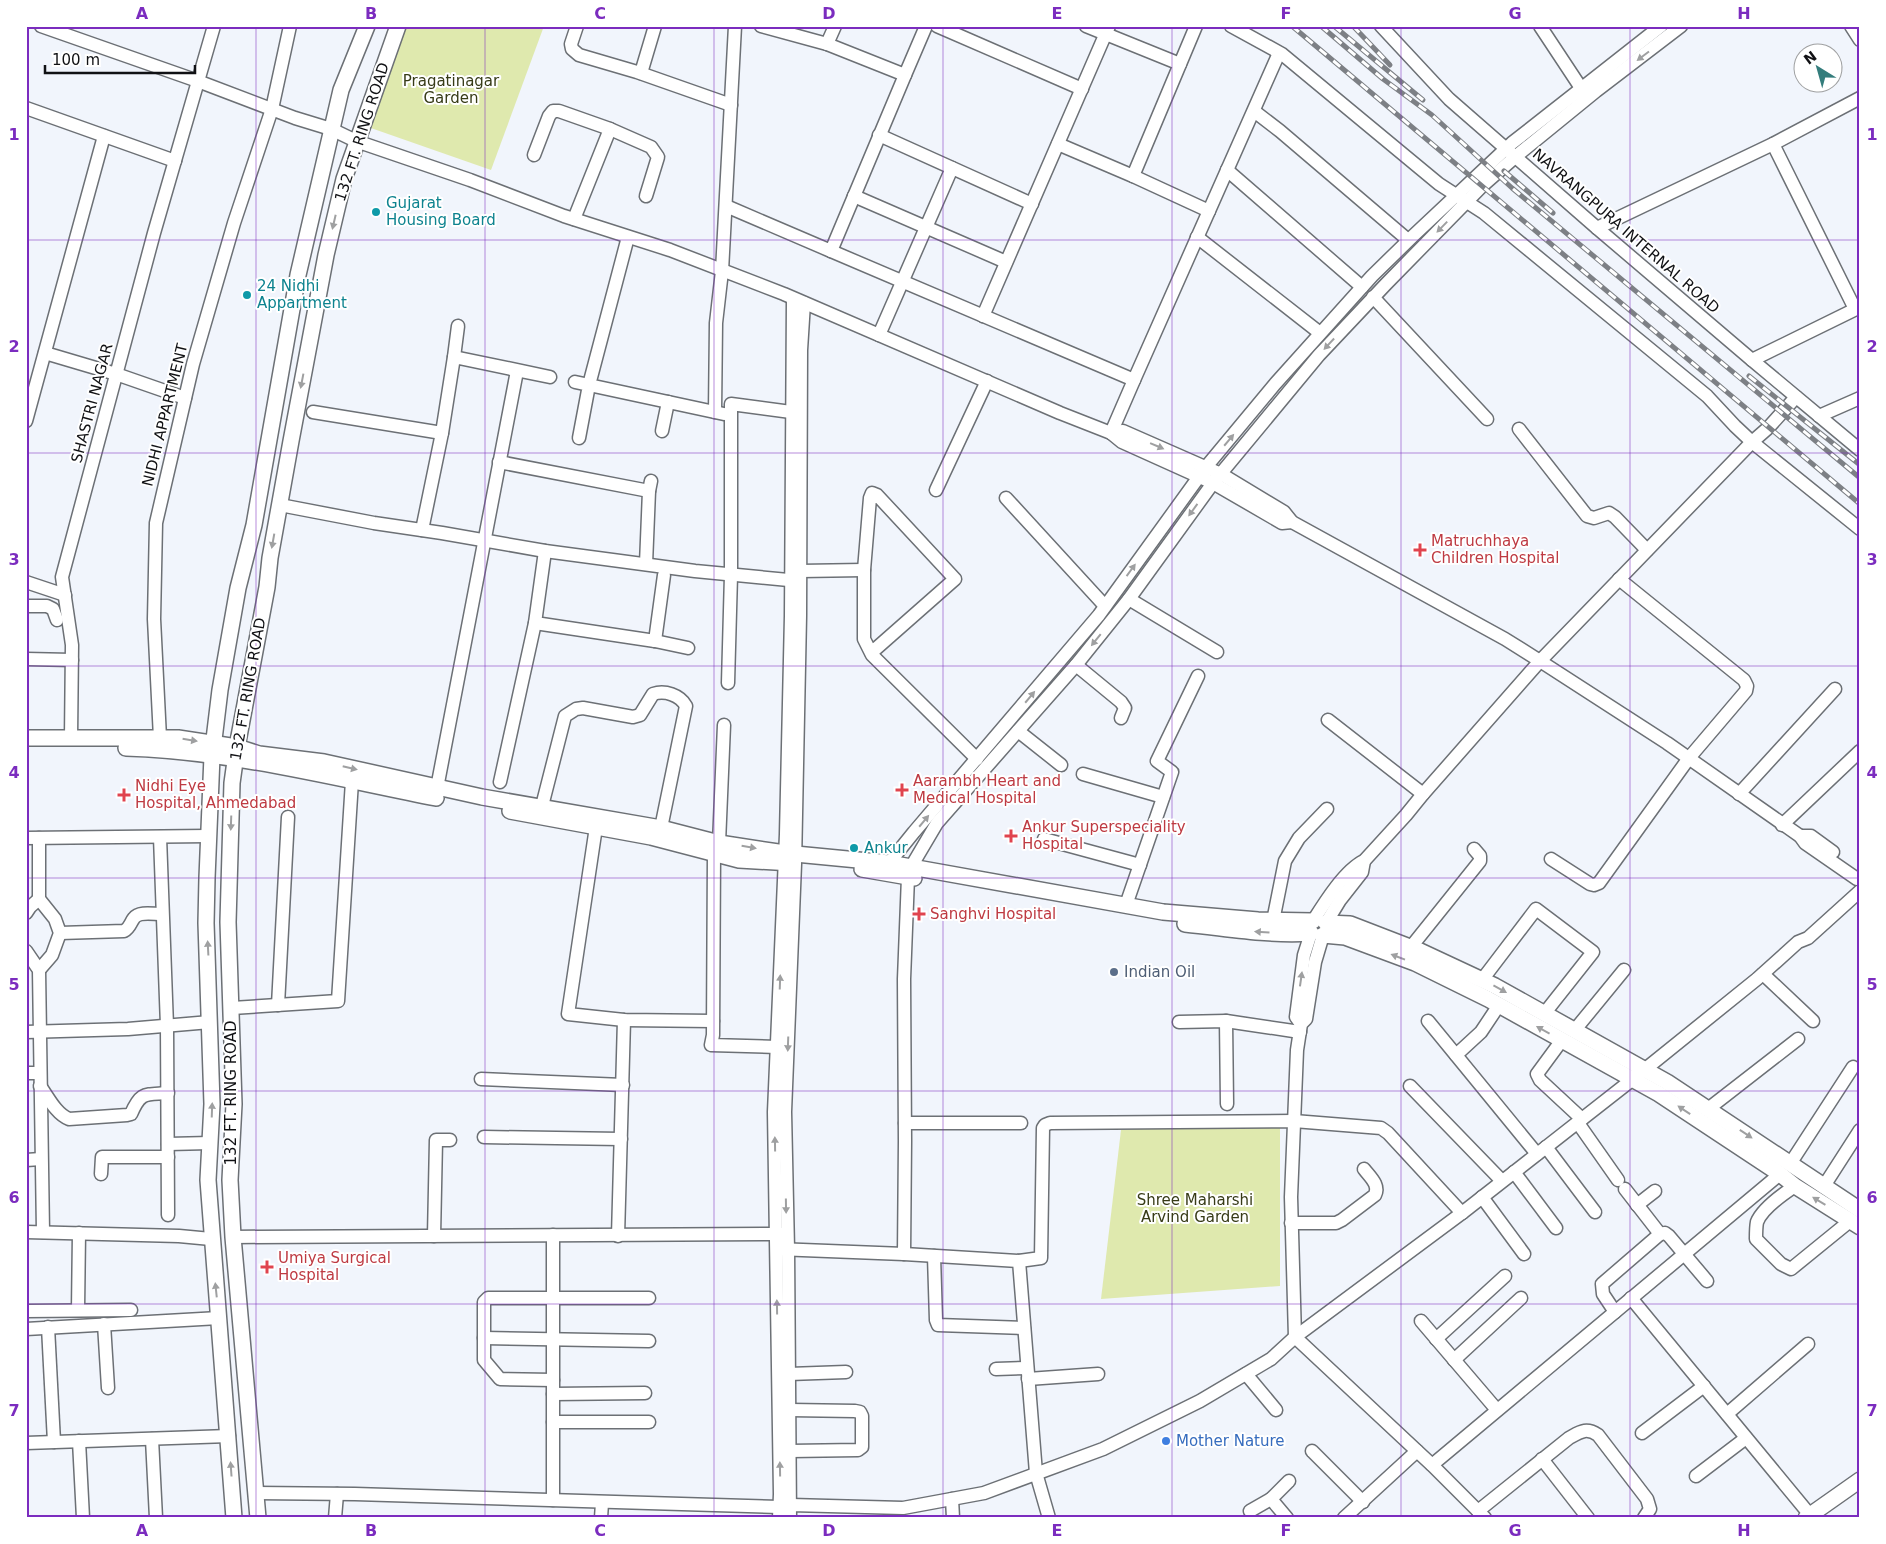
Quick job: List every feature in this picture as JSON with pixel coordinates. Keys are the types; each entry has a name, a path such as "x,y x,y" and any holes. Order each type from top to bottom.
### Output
{"main road":[{"name":"132 FT. RING ROAD","path":"234,1518 208,1180 212,1104 206,923 208,836 213,750 220,690 238,588 254,525 298,276 341,90 367,26"},
{"name":"132 FT. RING ROAD","path":"258,1518 233,1237 230,1180 234,1104 228,922 232,783 267,587 270,558 326,255 344,179 398,26"},
{"path":"26,738 178,738 213,750"},
{"path":"26,748 109,747 213,750 324,762 437,788 661,828 717,848"},
{"path":"236,753 352,781 651,837 790,858 886,868 1162,921 1258,932 1296,934 1318,928 1350,924 1411,947 1482,980 1544,1014 1568,1036"},
{"path":"909,872 1163,912 1273,921 1318,928 1345,937 1415,964 1568,1036 1639,1075 1667,1082 1708,1109 1785,1169 1795,1186 1858,1215"},
{"path":"1639,1075 1659,1094 1785,1169 1824,1186 1858,1215"},
{"path":"1812,1517 1860,1480"},
{"path":"1812,1517 1860,1490"}],"street":[{"path":"41,26 331,129 356,141 470,180 574,219 670,250 798,301 1111,433 1122,442 1217,478 1284,512 1292,522 1540,661 1689,758 1782,825 1800,836 1811,836 1859,880 1808,938 1798,942 1639,1075 1462,1213 1295,1337 1271,1359 1200,1401 1103,1449 984,1493 903,1508 785,1512 553,1500 256,1493"},
{"name":"SHASTRI NAGAR","path":"71,738 72,645 62,577 116,374 214,26"},
{"name":"NIDHI APPARTMENT","path":"160,738 154,619 156,523 192,364 234,223 272,109 290,26"},
{"path":"577,26 571,44 572,49 579,55 641,73 731,105"},
{"path":"641,73 655,26"},
{"path":"715,412 716,323 722,271 735,26"},
{"path":"761,26 827,44 905,75"},
{"path":"827,44 835,26"},
{"path":"831,251 926,26"},
{"path":"937,26 1082,88"},
{"path":"1086,26 1107,30 1180,64"},
{"path":"1133,176 1196,26"},
{"path":"1231,26 1280,52 1439,184 1484,213 1707,396 1752,442 1860,529"},
{"name":"NAVRANGPURA INTERNAL ROAD","path":"1380,26 1449,99 1510,153 1860,450"},
{"path":"1540,26 1581,88"},
{"path":"904,1254 904,979 909,872 937,823 1076,665 1129,599 1217,478 1318,355 1462,198 1581,88 1661,26"},
{"path":"1510,153 1596,91 1681,26"},
{"path":"1851,26 1860,40"},
{"path":"983,316 1107,30"},
{"path":"1111,433 1280,52"},
{"path":"1597,228 1773,144 1860,98"},
{"path":"26,108 175,161"},
{"path":"534,155 549,116 553,111 558,111 610,129 651,147 658,157 646,196"},
{"path":"1254,111 1408,240"},
{"path":"574,219 610,129"},
{"path":"880,135 1032,204"},
{"path":"26,421 104,136"},
{"path":"1058,144 1209,211"},
{"path":"1752,360 1858,308 1773,144"},
{"path":"879,336 952,168"},
{"path":"1227,170 1362,287"},
{"path":"854,196 1006,262"},
{"path":"886,868 1066,655 1105,606 1203,472 1275,384 1362,287 1408,240 1462,198"},
{"path":"726,206 1134,380"},
{"path":"579,438 589,385 628,237"},
{"path":"1197,237 1320,333"},
{"path":"1373,297 1487,419"},
{"path":"797,578 791,412 798,301"},
{"path":"781,1234 797,578 801,350 798,301"},
{"path":"422,530 442,433 458,326"},
{"path":"45,353 116,374 185,398"},
{"path":"454,357 550,377"},
{"path":"437,788 517,371"},
{"path":"936,490 987,381"},
{"path":"575,382 731,416"},
{"path":"1644,1518 1650,1509 1647,1499 1598,1435 1591,1430 1584,1430 1568,1438 1482,1514 1432,1464 1295,1337 1291,1197 1297,1050 1301,1028 1306,1019 1318,928 1362,872 1364,860 1406,815 1422,794 1540,661 1796,397"},
{"path":"1819,416 1860,398"},
{"path":"662,430 668,402"},
{"path":"728,683 731,575 730,404 791,412"},
{"path":"313,412 442,433"},
{"path":"1519,429 1587,516 1594,518 1608,513 1615,517 1647,550"},
{"path":"499,462 650,486 646,564"},
{"path":"871,653 956,579 878,495 872,493 864,570 864,639 871,653 977,759"},
{"path":"1006,498 1105,606"},
{"path":"280,505 374,523 545,551 731,575 797,578 864,570"},
{"path":"500,782 535,623 545,551"},
{"path":"655,641 664,575"},
{"path":"1550,859 1590,884 1599,883 1689,758 1746,691 1747,686 1744,680 1619,579"},
{"path":"26,582 65,595"},
{"path":"1129,599 1217,652"},
{"path":"26,606 47,606 53,609 57,620"},
{"path":"535,623 655,641 688,648"},
{"path":"26,659 72,660"},
{"path":"1076,665 1121,702 1125,708 1121,718"},
{"path":"1126,905 1172,772 1157,761 1198,676"},
{"path":"1739,794 1835,689"},
{"path":"542,806 566,716 576,709 582,708 633,717 640,715 653,694 657,692 675,695 686,706 661,828"},
{"path":"1328,720 1422,794"},
{"path":"724,725 717,848 711,1045 777,1047"},
{"path":"1018,731 1061,765"},
{"path":"1782,825 1860,751"},
{"path":"1083,774 1163,797"},
{"path":"232,1008 338,1001 352,781"},
{"path":"1273,921 1285,861 1299,838 1326,809"},
{"path":"278,1004 288,817"},
{"path":"596,827 568,1014 624,1020 713,1021"},
{"path":"43,1232 40,1079 33,1032 39,970 52,955 60,933 55,919 39,899 32,838 208,836"},
{"path":"160,837 161,914 167,1026 168,1215"},
{"path":"1044,839 1140,865"},
{"path":"1411,947 1480,861 1480,856 1474,849"},
{"path":"785,1512 790,1452 790,1410 774,1112 790,858"},
{"path":"26,914 30,907 39,899"},
{"path":"1482,980 1536,909 1593,952 1544,1014"},
{"path":"60,933 124,931 128,930 134,918 140,914 161,914"},
{"path":"26,951 39,970"},
{"path":"1624,970 1537,1074 1540,1080 1580,1121 1622,1184 1660,1234"},
{"path":"1762,974 1812,1021"},
{"path":"1456,1055 1481,1032 1499,1005"},
{"path":"618,1236 624,1020"},
{"path":"1179,1022 1226,1021 1301,1028"},
{"path":"1226,1021 1227,1104"},
{"path":"33,1032 128,1029 210,1022"},
{"path":"1428,1022 1594,1212"},
{"path":"1708,1109 1798,1039"},
{"path":"1432,1464 1785,1169 1854,1067"},
{"path":"26,1073 40,1079 56,1109 65,1118 69,1119 131,1114 136,1101 141,1097 168,1092"},
{"path":"481,1079 623,1085"},
{"path":"1410,1086 1502,1182"},
{"path":"782,1249 1019,1261 1041,1258 1043,1128 1050,1123 1294,1121 1382,1128 1462,1213"},
{"path":"905,1124 1021,1123"},
{"path":"1824,1186 1860,1130"},
{"path":"484,1137 621,1139"},
{"path":"434,1236 436,1140 450,1140"},
{"path":"101,1174 102,1157 168,1150 210,1143"},
{"path":"26,1160 41,1159"},
{"path":"1291,1223 1330,1224 1342,1220 1375,1195 1377,1191 1377,1186 1364,1169"},
{"path":"1514,1172 1556,1228"},
{"path":"1795,1186 1779,1197 1762,1215 1757,1223 1756,1238 1781,1264 1790,1269 1858,1215"},
{"path":"1638,1205 1655,1191"},
{"path":"1482,1197 1524,1254"},
{"path":"26,1232 179,1236 212,1239"},
{"path":"78,1310 79,1233"},
{"path":"1615,1312 1602,1294 1602,1284 1660,1234 1665,1233 1669,1236 1707,1281"},
{"path":"233,1237 781,1234"},
{"path":"553,1235 553,1500"},
{"path":"782,1249 785,1512"},
{"path":"934,1256 936,1320 938,1325 1024,1328"},
{"path":"1019,1261 1036,1473 1049,1518"},
{"path":"1436,1339 1505,1276"},
{"path":"553,1380 500,1379 484,1360 484,1302 488,1298 649,1298"},
{"path":"1454,1360 1522,1298"},
{"path":"1631,1298 1812,1517"},
{"path":"26,1311 131,1310"},
{"path":"26,1329 219,1318"},
{"path":"1421,1322 1497,1410"},
{"path":"104,1324 108,1388"},
{"path":"48,1327 54,1442"},
{"path":"484,1338 649,1341"},
{"path":"1727,1414 1808,1344"},
{"path":"996,1369 1027,1373 1098,1374"},
{"path":"789,1374 846,1372"},
{"path":"1246,1374 1276,1410"},
{"path":"1642,1433 1704,1386"},
{"path":"553,1394 645,1393"},
{"path":"790,1410 855,1411 860,1412 862,1416 862,1447 858,1450 790,1452"},
{"path":"553,1422 649,1422"},
{"path":"26,1443 229,1436"},
{"path":"1696,1476 1746,1438"},
{"path":"152,1439 156,1518"},
{"path":"79,1442 83,1518"},
{"path":"1312,1451 1363,1502"},
{"path":"1344,1518 1417,1451"},
{"path":"1542,1460 1588,1518"},
{"path":"1250,1511 1270,1499 1289,1481"},
{"path":"335,1518 336,1494"},
{"path":"952,1499 953,1518"},
{"path":"1270,1499 1287,1518"},
{"path":"601,1518 602,1503"}],"green space":[{"name":"Pragatinagar Garden","path":"404,26 544,26 491,170 368,127"},
{"name":"Shree Maharshi Arvind Garden","path":"1280,1119 1280,1286 1101,1299 1121,1130"}],"railway":[{"path":"1292,26 1860,504"},
{"path":"1321,26 1383,79 1432,115 1512,188 1860,478"},
{"path":"1334,26 1423,100"},
{"path":"1353,26 1390,65"},
{"path":"1504,171 1553,213"},
{"path":"1749,376 1860,465"}],"place":[{"name":"Gujarat Housing Board","path":"376,212"},
{"name":"24 Nidhi Appartment","path":"247,295"},
{"name":"Matruchhaya Children Hospital","path":"1420,550"},
{"name":"Aarambh Heart and Medical Hospital","path":"902,790"},
{"name":"Nidhi Eye Hospital, Ahmedabad","path":"124,795"},
{"name":"Ankur Superspeciality Hospital","path":"1011,836"},
{"name":"Ankur","path":"854,848"},
{"name":"Sanghvi Hospital","path":"919,914"},
{"name":"Indian Oil","path":"1114,972"},
{"name":"Umiya Surgical Hospital","path":"267,1267"},
{"name":"Mother Nature","path":"1166,1441"}]}
